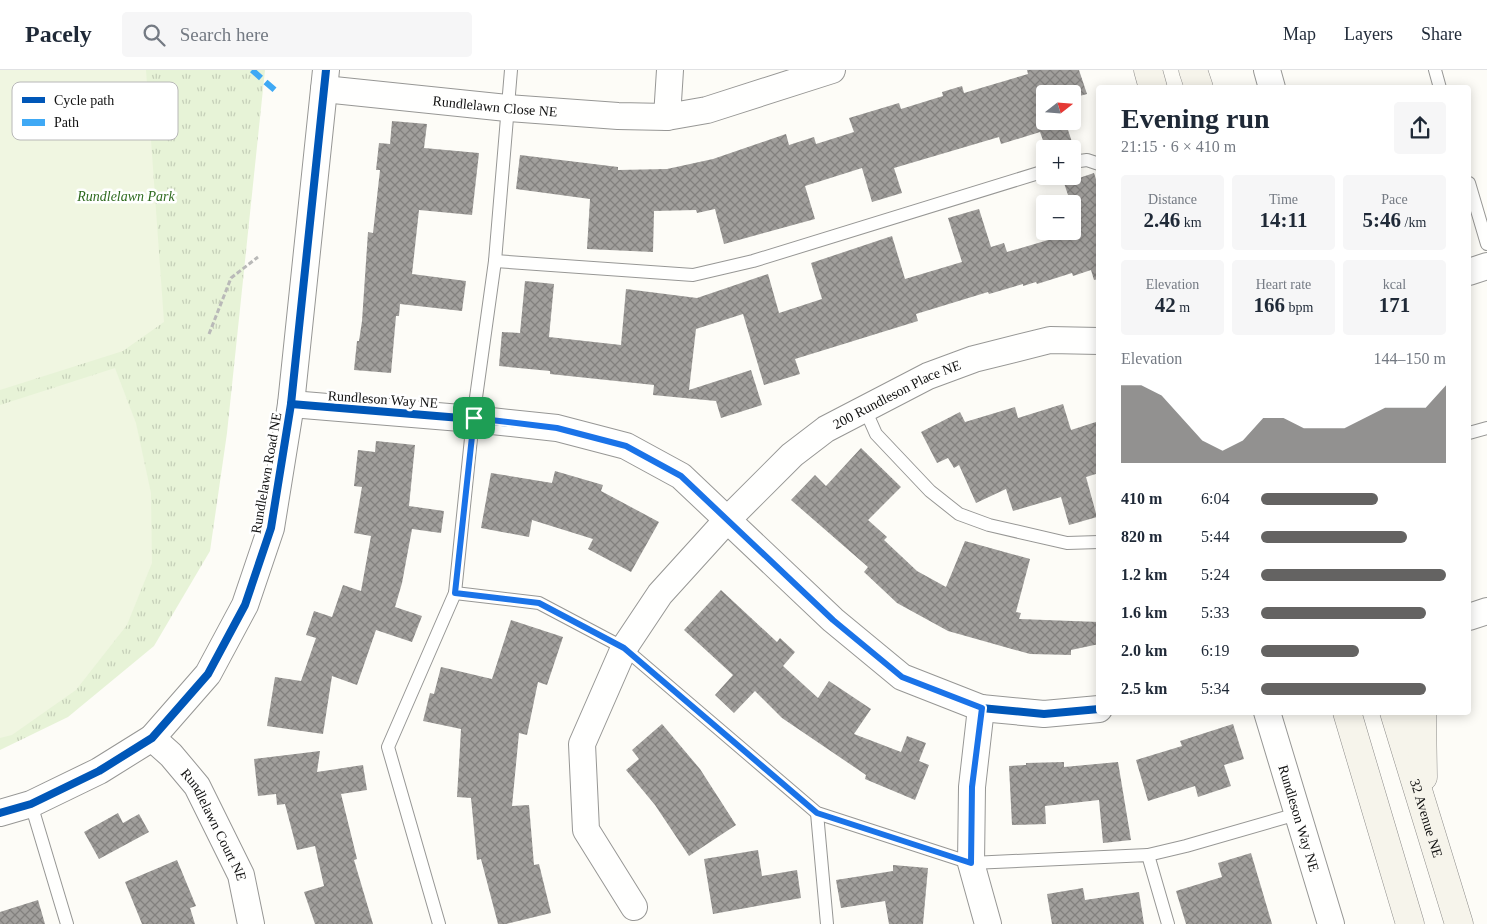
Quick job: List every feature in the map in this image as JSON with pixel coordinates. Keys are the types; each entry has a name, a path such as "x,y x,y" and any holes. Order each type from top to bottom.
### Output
{"main road":[{"path":"1148,70 1152,85"},
{"path":"1193,70 1198,85"},
{"path":"1348,715 1410,924"},
{"name":"32 Avenue NE","path":"1395,715 1459,924"},
{"path":"1422,715 1424,809"}],"street":[{"path":"667,117 670,70"},
{"name":"Rundlelawn Close NE","path":"325,80 507,108 618,116 667,117 707,110 832,70"},
{"path":"1267,70 1271,85"},
{"name":"Rundlelawn Road NE","path":"0,813 31,804 99,771 152,738 208,674 245,605 271,528 291,404 325,80"},
{"path":"1471,271 1487,266"},
{"name":"200 Rundleson Place NE","path":"634,907 586,830 582,744 624,648 660,594 728,519 792,456 826,429 864,407 928,376 974,359 1050,340 1096,341"},
{"name":"Rundleson Way NE","path":"291,404 474,418 557,428 626,446 681,476 833,620 902,677 982,708 1044,714 1096,709"},
{"path":"1471,616 1487,611"},
{"path":"982,708 972,787 971,863 988,924"},
{"name":"Rundleson Way NE","path":"1268,715 1331,924"},
{"name":"Rundlelawn Court NE","path":"152,738 171,755 197,786 241,874 251,924"}],"lane":[{"path":"439,924 388,747 455,593 474,418 495,260 511,70"},
{"path":"1435,70 1439,85"},
{"path":"1081,161 1087,160 1096,163"},
{"path":"495,260 674,275 701,273 753,261 1036,174"},
{"path":"1471,190 1487,244"},
{"path":"864,407 876,434 930,491 959,514 989,525 1067,543 1096,542"},
{"path":"1471,432 1487,428"},
{"path":"455,593 539,603 624,648 817,813 971,863 1148,855 1297,814"},
{"path":"31,804 67,924"},
{"path":"817,813 828,924"},
{"path":"1148,855 1168,924"}],"path":[{"path":"209,334 231,278 258,257"}],"green space":[{"name":"Rundlelawn Park","path":"0,70 265,70 227,433 210,551 154,646 68,717 0,750"},
{"path":"0,70 146,70 147,82 12,82 12,140 151,140 164,322 123,351 0,390"},
{"path":"115,368 136,423 151,493 152,563 127,625 76,690 12,735 0,738 0,405"}],"building":[{"path":"1027,70 1079,70 1087,94 1081,96 1081,85 1036,85 1036,130 1068,130 1071,140 1043,140 1040,132 1001,144 999,137 894,168 902,193 872,202 862,168 805,186 815,219 724,244 715,209 697,213 696,210 654,211 653,252 587,249 590,199 516,189 520,155 618,167 618,170 667,169 713,159 786,134 789,145 814,137 816,144 854,132 849,118 899,103 901,109 943,96 942,92 962,86 964,93 1028,74"},
{"path":"392,121 427,124 424,148 479,153 472,215 419,210 412,274 466,281 462,311 400,304 399,316 396,316 391,373 354,370 357,341 359,341 362,321 368,232 373,233 380,170 376,170 379,143 390,144"},
{"path":"1094,173 1096,179 1096,280 1094,280 1091,270 1073,276 1072,273 1037,284 1036,282 1023,286 1023,284 989,294 988,292 916,314 918,321 795,359 800,374 764,385 743,314 696,329 689,390 751,370 762,405 721,418 716,401 653,395 654,385 550,374 550,371 499,366 502,332 520,333 525,281 554,284 549,337 621,345 626,289 697,298 768,274 779,313 822,299 811,263 892,236 905,279 962,262 948,218 979,209 991,247 1004,243 1007,252 1048,240 1081,240 1081,195 1068,195 1065,185 1081,185 1081,177"},
{"path":"1063,404 1071,430 1096,422 1096,474 1086,477 1096,517 1069,525 1061,497 1013,511 1006,489 976,503 959,465 954,468 948,458 937,463 921,432 960,412 965,422 1015,407 1018,418"},
{"path":"376,441 415,445 409,506 444,511 441,533 412,529 402,583 395,607 422,616 412,642 376,630 357,685 332,676 323,734 267,726 275,677 301,681 316,638 306,635 314,611 332,617 343,585 361,591 371,536 354,533 362,487 354,486 358,450 375,452"},
{"path":"861,448 901,487 868,520 887,537 884,540 917,571 946,587 965,541 1030,559 1016,612 1021,613 1019,619 1096,622 1096,645 1071,650 1071,655 1030,654 948,631 897,603 864,572 868,567 791,500 815,475 826,486"},
{"path":"555,471 603,485 601,491 659,522 631,572 588,549 593,539 532,520 529,537 481,528 491,473 552,483"},
{"path":"721,590 777,642 780,638 795,652 783,666 818,698 829,681 871,709 854,734 901,752 907,736 926,743 919,761 929,765 915,800 865,779 866,775 782,718 755,691 734,713 715,695 733,675 684,630"},
{"path":"511,620 563,637 547,685 538,682 527,735 519,733 512,806 529,805 534,865 539,864 551,913 506,924 498,924 481,859 477,860 471,798 457,797 461,729 423,721 430,693 434,694 441,667 492,679"},
{"path":"662,724 700,769 736,825 689,856 655,805 626,770 639,759 632,750"},
{"path":"1233,724 1244,759 1224,765 1231,786 1198,797 1195,786 1148,801 1136,760 1182,746 1180,741"},
{"path":"320,751 317,772 363,765 367,790 341,794 357,859 354,860 373,924 315,924 304,892 324,886 315,846 297,850 285,804 277,805 276,794 258,796 254,759"},
{"path":"1064,762 1064,767 1118,762 1131,840 1103,843 1099,800 1045,806 1046,824 1012,825 1009,766 1026,765 1026,763"},
{"path":"118,813 123,823 139,814 149,832 99,859 84,832"},
{"path":"758,850 762,876 797,870 801,898 713,914 704,859"},
{"path":"1251,853 1272,924 1186,924 1176,891 1222,877 1218,863"},
{"path":"177,860 196,906 190,908 195,924 142,924 125,882"},
{"path":"893,865 928,868 923,924 889,924 885,901 841,908 836,880 893,871"},
{"path":"1083,888 1085,900 1139,892 1144,924 1052,924 1047,894"},
{"path":"38,900 45,924 0,924 0,912"}],"marked path":[{"path":"252,70 277,92"}],"cycle path":[{"path":"0,813 31,804 99,771 152,738 208,674 245,605 271,528 291,404 326,70"},
{"path":"291,404 557,428 626,446 681,476 833,620 902,677 981,708 1044,714 1096,709"}],"route":[{"path":"474,418 557,428 626,446 681,476 833,620 902,677 982,708 972,787 971,863 817,813 624,648 539,603 455,593 474,418"}]}
